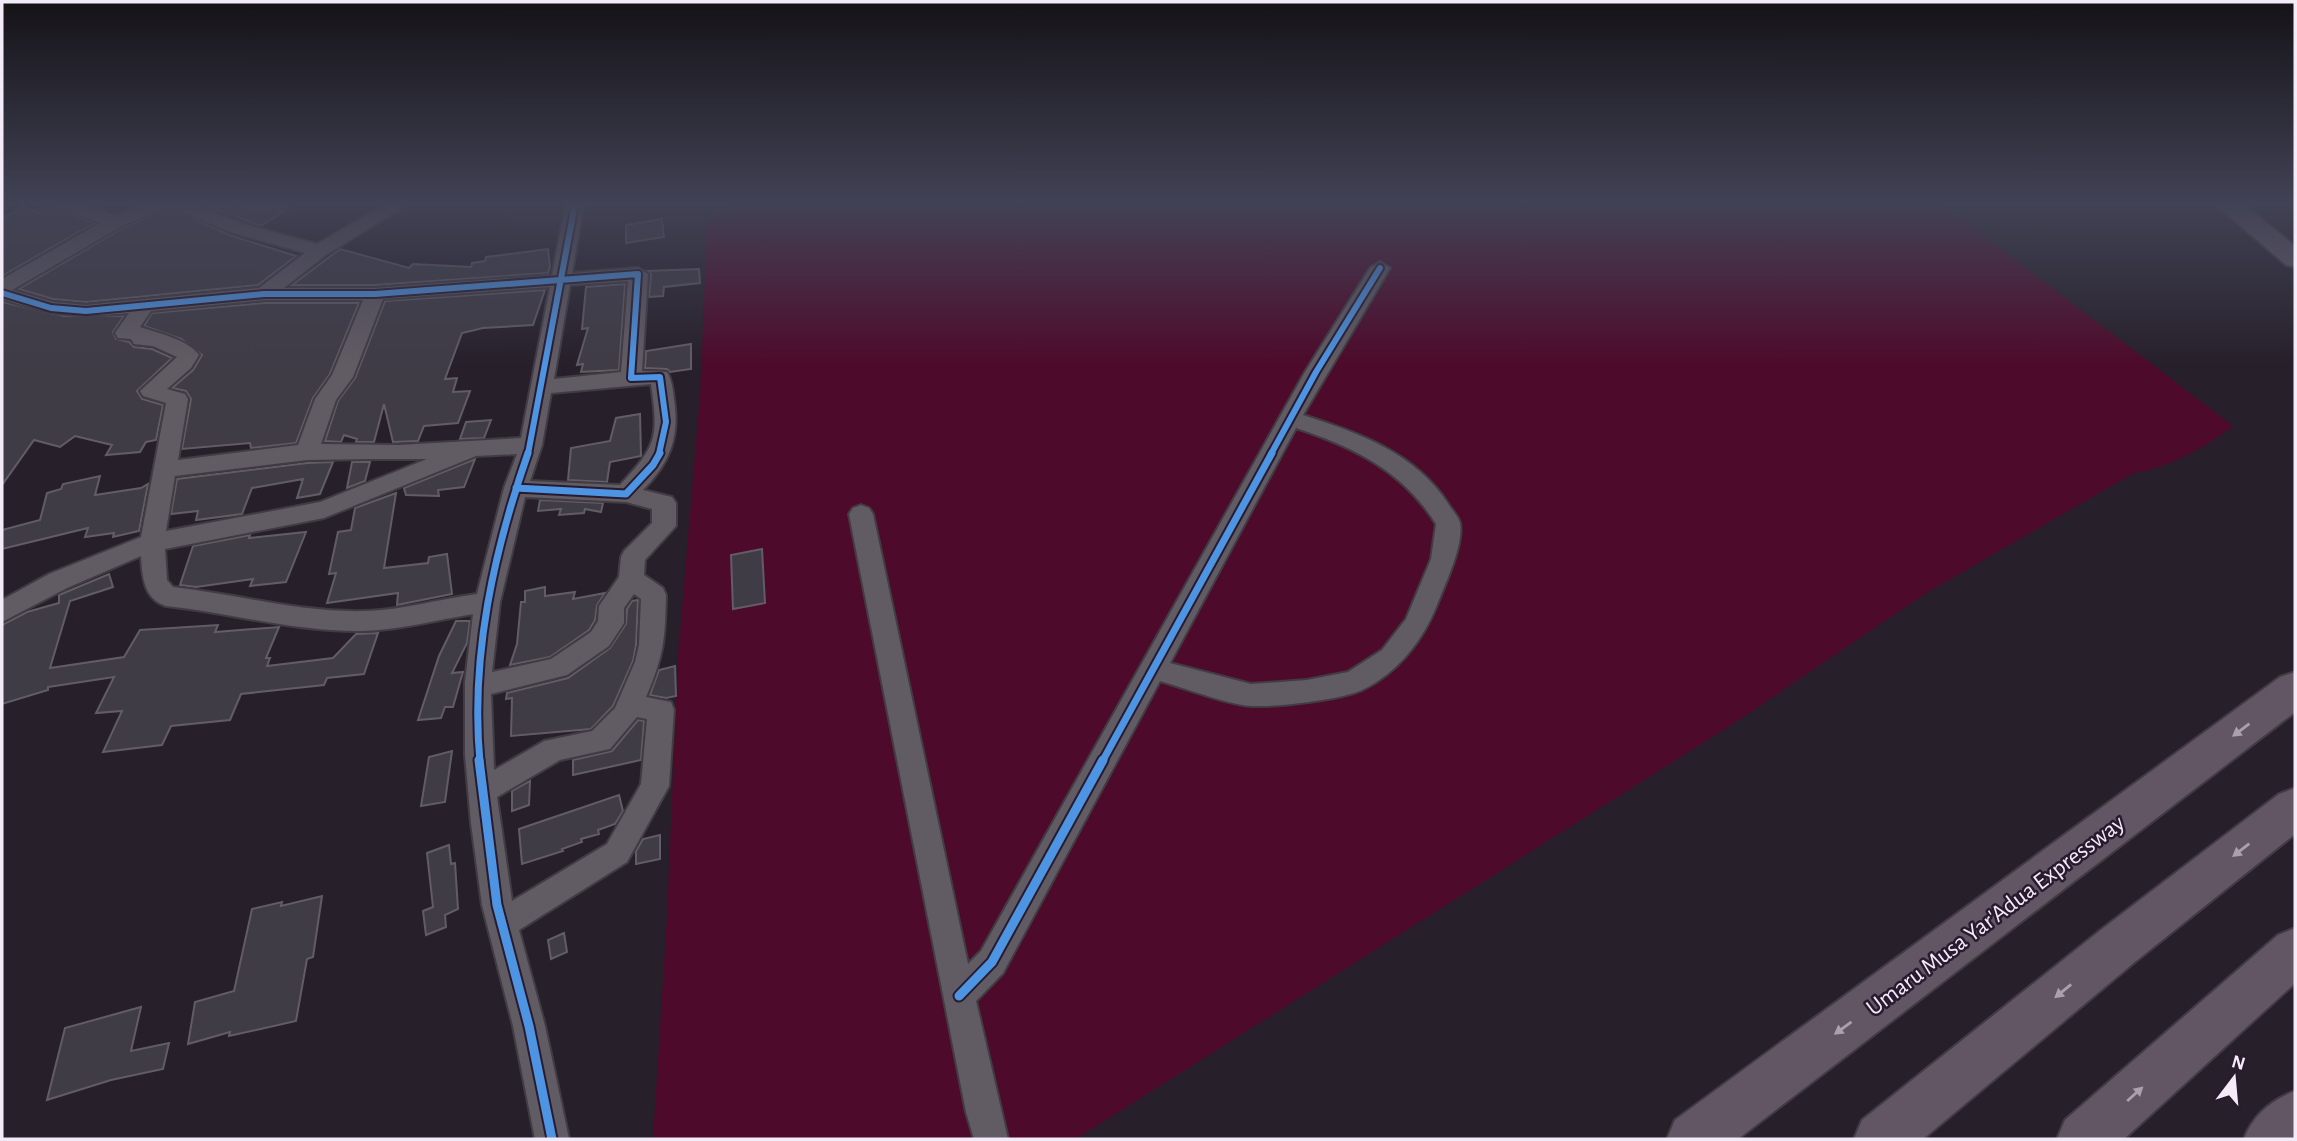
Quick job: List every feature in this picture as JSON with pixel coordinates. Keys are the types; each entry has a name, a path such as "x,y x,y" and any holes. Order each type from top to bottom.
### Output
{"highway":[{"name":"Umaru Musa Yar'Adua Expressway","path":"1694,1139 2295,689"},
{"path":"1881,1139 2119,945 2295,808"},
{"path":"2084,1139 2295,951"},
{"path":"2271,1139 2295,1116"}],"street":[{"path":"2,287 54,257"},
{"path":"264,294 311,257"},
{"path":"552,1139 529,1026 502,924 489,850 482,791 479,685 487,602 516,488 531,445 565,257"},
{"path":"959,996 992,962 1291,419 1381,268"},
{"path":"2,293 51,308 86,312 264,294 374,294 638,274 631,378"},
{"path":"307,452 326,399 342,377 374,294"},
{"path":"2,314 22,301"},
{"path":"146,304 125,333 138,333 141,339 152,337 189,355 184,363 151,391 177,399 152,542 155,582 166,596 286,616 349,621 381,620 487,602"},
{"path":"542,387 660,377 666,411 663,440 653,465 626,494"},
{"path":"1153,668 1251,695 1307,691 1354,682 1391,657 1417,624 1443,559 1448,523 1427,492 1389,458 1351,438 1291,419"},
{"path":"163,470 307,452 468,451 531,445"},
{"path":"2,612 58,581 152,542 324,510 468,451"},
{"path":"479,685 558,668 600,639 611,623 612,606 631,579 633,557 664,526 664,503 626,494 516,488"},
{"path":"861,514 959,996 991,1139"},
{"path":"482,791 554,749 600,741 625,715 648,662 652,645 654,595 631,579"},
{"path":"502,924 617,853 655,786 659,758 661,710 629,705"}],"shaded area":[{"path":"706,257 2012,257 2233,426 2186,456 2160,467 2134,473 1928,592 1733,724 1076,1139 653,1139 667,916 678,655 700,395"}],"building":[{"path":"2,257 35,257 2,276"},
{"path":"73,257 294,257 258,285 86,302 53,299 19,289"},
{"path":"329,257 370,257 409,268 413,264 471,267 472,263 485,261 486,257 549,257 550,266 548,273 375,285 292,285"},
{"path":"699,269 700,283 664,287 663,296 649,297 651,274 647,271"},
{"path":"625,284 619,370 581,372 583,364 577,365 588,328 582,329 586,287"},
{"path":"545,290 533,325 483,328 462,333 445,379 457,378 453,392 470,391 458,423 424,426 418,441 393,442 384,404 374,442 356,442 357,439 344,435 341,442 325,441 338,401 355,378 385,301"},
{"path":"2,302 64,316 124,316 113,332 116,339 172,358 137,391 142,399 163,405 156,440 146,442 140,452 106,455 112,445 75,436 60,447 34,440 2,485"},
{"path":"264,303 359,303 330,374 313,398 296,443 251,448 250,443 182,449 191,399 186,391 172,388 193,370 202,355 181,339 144,326 152,313"},
{"path":"691,344 691,369 670,372 667,369 645,368 646,351"},
{"path":"640,414 641,456 610,462 607,482 568,480 571,448 610,441 616,418"},
{"path":"491,420 484,438 460,439 466,422"},
{"path":"475,459 464,487 438,490 439,496 406,495 404,488"},
{"path":"333,462 320,494 297,498 303,479 252,488 242,514 196,520 198,511 171,514 177,479"},
{"path":"352,462 370,462 365,481 347,488"},
{"path":"100,476 95,495 141,488 148,484 139,531 113,537 114,533 85,537 88,528 2,549 2,530 40,520 47,493 61,489 63,484"},
{"path":"396,493 384,568 428,563 429,557 447,554 452,594 397,605 398,593 327,603 336,573 329,574 338,532 351,530 355,508"},
{"path":"540,500 603,503 601,512 585,509 584,513 559,515 561,509 538,511"},
{"path":"306,532 286,582 250,586 253,579 196,587 180,585 193,546 250,535 249,538"},
{"path":"762,549 765,603 733,609 731,555"},
{"path":"109,574 113,587 70,601 50,668 124,657 140,630 218,625 215,632 279,627 266,658 270,658 267,666 333,658 356,634 378,633 364,674 327,678 324,685 241,694 230,720 171,726 162,745 103,752 122,711 96,713 114,677 48,687 48,690 2,704 2,625 27,612 59,603 59,595"},
{"path":"545,587 545,596 575,592 573,599 605,593 597,605 595,620 589,630 550,657 510,665 517,644 521,602 525,602 525,591"},
{"path":"638,600 633,661 613,706 591,729 511,736 512,698 506,699 507,693 568,678 610,648 626,624 627,609 632,601"},
{"path":"456,621 470,621 467,643 452,673 463,672 453,707 445,707 441,718 418,720 439,656"},
{"path":"675,666 676,696 666,698 650,695 659,670"},
{"path":"638,720 644,721 641,760 573,775 573,760 612,751"},
{"path":"452,751 445,802 421,806 429,757"},
{"path":"530,781 529,805 512,811 512,791"},
{"path":"619,795 623,811 615,824 598,830 599,834 581,839 582,842 562,849 563,851 522,864 519,829"},
{"path":"660,835 660,859 636,864 636,851 643,839"},
{"path":"449,845 451,864 455,863 458,909 445,915 446,927 426,935 423,911 433,907 427,853"},
{"path":"322,896 313,957 307,959 296,1021 229,1036 230,1032 188,1044 195,1002 234,991 252,909 282,902 281,906"},
{"path":"564,933 567,952 551,959 548,940"},
{"path":"141,1007 131,1051 169,1043 163,1069 111,1080 47,1100 65,1028"}],"cycle path":[{"path":"552,1139 529,1026 497,905 485,823 479,755 478,682 487,602 516,488 531,445 565,257"},
{"path":"959,996 992,962 1316,372 1380,268"},
{"path":"2,293 51,308 86,311 264,294 375,294 638,274 631,378 660,377 666,422 659,455 626,494 516,488"}]}
